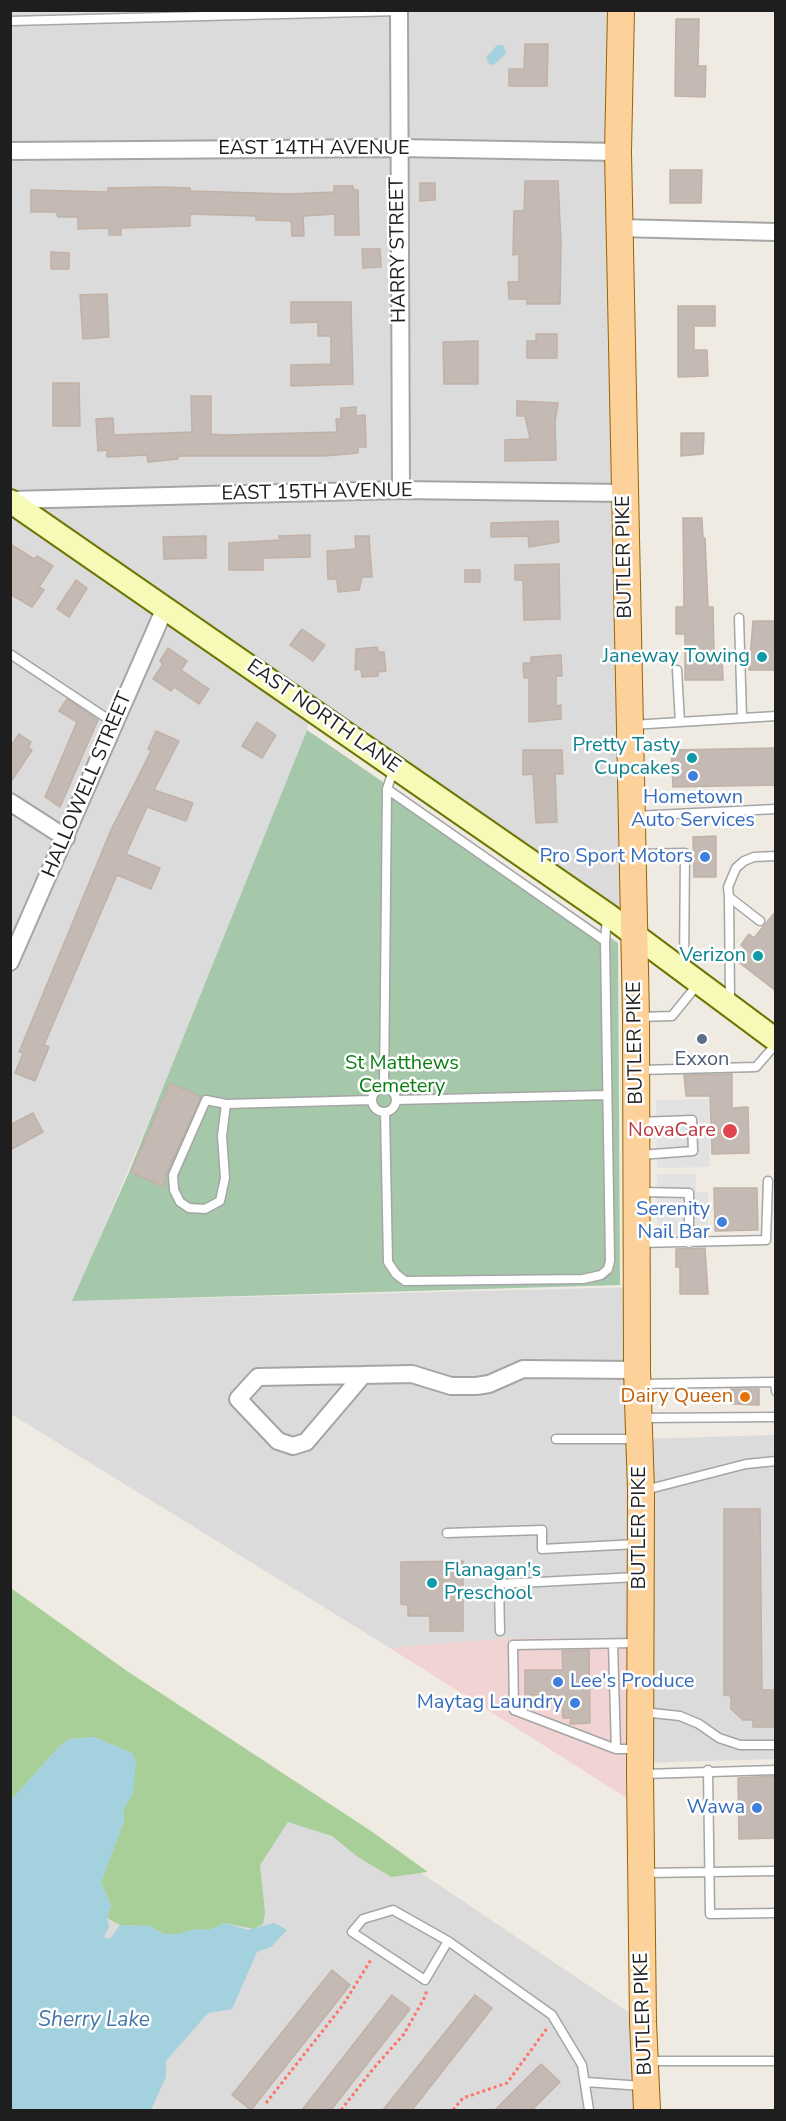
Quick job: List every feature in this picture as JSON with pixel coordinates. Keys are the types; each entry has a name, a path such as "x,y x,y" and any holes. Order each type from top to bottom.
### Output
{"main road":[{"name":"BUTLER PIKE","path":"621,10 619,228 636,1017 637,1377 641,1491 640,1711 628,1749 640,1775 647,2099"}],"street":[{"name":"HARRY STREET","path":"399,11 401,490"},
{"name":"EAST 14TH AVENUE","path":"10,151 398,148 618,152"},
{"path":"619,228 776,232"},
{"name":"EAST 15TH AVENUE","path":"10,501 401,490 624,493"},
{"name":"EAST NORTH LANE","path":"10,501 608,915 776,1042"},
{"name":"HALLOWELL STREET","path":"10,962 14,944 66,838 165,608"},
{"path":"10,802 66,838"},
{"path":"363,1375 306,1442 293,1446 278,1441 238,1400 258,1377 412,1374 451,1386 476,1386 489,1384 523,1369 637,1377"}],"lane":[{"path":"10,21 399,11"},
{"path":"739,618 742,718"},
{"path":"10,654 114,723"},
{"path":"677,670 680,722"},
{"path":"628,725 776,716"},
{"path":"384,1088 387,789 395,766"},
{"path":"387,789 605,941"},
{"path":"631,816 776,809"},
{"path":"632,854 685,853 691,977 672,1016 636,1017"},
{"path":"730,1006 728,886 736,868 754,857 776,856"},
{"path":"729,897 760,921"},
{"path":"385,1112 388,1262 396,1274 405,1281 583,1279 601,1275 608,1269 610,1261 605,941 608,915"},
{"path":"636,1070 756,1067 776,1042"},
{"path":"384,1088 393,1091 396,1100 392,1110 385,1112 376,1109 372,1100 375,1091 384,1088"},
{"path":"396,1100 608,1095"},
{"path":"226,1104 222,1136 225,1178 220,1201 205,1209 189,1208 180,1202 174,1190 173,1175 206,1100 226,1104 372,1100"},
{"path":"637,1122 692,1120 693,1151 637,1155"},
{"path":"637,1243 766,1240 768,1180"},
{"path":"637,1192 689,1193 688,1243"},
{"path":"637,1377 775,1382 776,1391"},
{"path":"556,1439 776,1417"},
{"path":"641,1491 746,1464 776,1461"},
{"path":"447,1533 542,1530 542,1549 641,1544"},
{"path":"500,1631 499,1584 640,1577"},
{"path":"613,1644 628,1749 514,1710 513,1646 640,1643"},
{"path":"640,1711 680,1716 699,1724 719,1738 740,1745 776,1745"},
{"path":"708,1770 710,1914 776,1913"},
{"path":"640,1775 708,1770 776,1770"},
{"path":"642,1873 776,1871"},
{"path":"448,1941 425,1980 352,1932 363,1919 393,1910 448,1941 555,2018 582,2065 589,2110"},
{"path":"645,2061 776,2061"},
{"path":"586,2082 647,2099"}],"path":[{"path":"266,2103 343,2005 378,1949"},
{"path":"341,2110 373,2068 404,2034 426,1995 425,1980"},
{"path":"453,2110 463,2098 507,2083 555,2018"}],"shaded area":[{"path":"10,11 621,11 634,935 312,708 307,730 166,1080 73,1301 638,1287 639,1439 775,1435 775,1759 641,1763 640,1639 510,1638 390,1648 11,1414"},
{"path":"709,1099 710,1167 657,1168 656,1100"},
{"path":"657,1174 696,1174 696,1192 708,1192 708,1237 657,1237"},
{"path":"10,1597 643,2022 647,2110 11,2110"},
{"path":"510,1638 640,1639 641,1807 390,1648"}],"green space":[{"name":"St Matthews Cemetery","path":"307,730 618,943 620,1285 72,1301 129,1172"},
{"path":"11,1588 127,1671 371,1831 428,1872 391,1877 358,1857 332,1836 288,1822 260,1865 265,1913 263,1924 254,1929 225,1923 209,1930 196,1929 178,1934 164,1934 150,1926 120,1925 107,1918 111,1905 101,1882 124,1821 123,1810 133,1793 132,1753 94,1737 69,1739 57,1749 11,1800"}],"water":[{"path":"497,45 503,45 506,53 495,64 490,65 486,58"},
{"name":"Sherry Lake","path":"94,1737 132,1753 136,1761 133,1793 123,1810 124,1821 101,1882 111,1905 107,1918 109,1927 104,1937 110,1939 120,1925 150,1926 164,1934 178,1934 196,1929 209,1930 225,1923 248,1930 274,1923 287,1930 271,1947 257,1952 232,2009 208,2013 166,2061 166,2077 151,2110 11,2110 11,1800 57,1749 69,1739"}],"building":[{"path":"676,19 699,19 698,66 706,66 705,97 675,96"},
{"path":"525,44 548,44 547,86 509,86 509,69 524,69"},
{"path":"670,170 702,170 701,203 670,203"},
{"path":"525,181 558,181 561,242 560,304 527,304 527,299 509,299 508,282 519,282 519,254 513,255 514,211 524,211"},
{"path":"420,183 435,183 435,200 420,201"},
{"path":"334,186 353,186 353,190 358,190 359,235 335,235 335,214 303,216 304,236 292,236 291,221 256,220 256,216 190,214 190,226 121,228 121,235 109,235 109,228 78,229 78,217 58,217 56,212 31,212 31,190 108,192 108,188 160,187 190,188 190,191 289,194 334,192"},
{"path":"362,249 380,249 381,267 363,268"},
{"path":"51,252 69,253 69,269 51,269"},
{"path":"107,294 109,337 83,339 80,295"},
{"path":"291,302 351,302 353,384 291,386 291,365 331,364 331,336 318,336 318,322 291,323"},
{"path":"678,306 715,306 715,326 694,326 694,350 707,350 708,376 678,377"},
{"path":"536,334 557,334 557,358 527,358 527,341 536,341"},
{"path":"478,341 478,384 444,384 443,342"},
{"path":"53,383 79,383 80,426 53,426"},
{"path":"191,396 211,396 211,434 225,435 337,432 336,419 341,419 341,408 356,407 356,416 365,415 366,447 358,447 358,453 324,456 178,456 178,459 148,462 147,455 107,457 107,450 98,451 96,419 113,418 114,435 192,432"},
{"path":"517,401 558,403 555,422 556,460 505,461 505,440 530,439 525,416 517,416"},
{"path":"681,433 704,433 703,454 681,456"},
{"path":"683,518 702,518 708,607 713,607 714,652 722,652 723,680 685,680 685,634 676,634 676,607 684,607"},
{"path":"558,521 559,542 529,547 528,536 491,537 491,523"},
{"path":"310,535 310,557 263,558 263,570 229,570 229,543 280,540 279,536"},
{"path":"206,536 206,558 164,559 163,537"},
{"path":"355,536 369,536 372,577 362,577 359,590 338,592 337,579 328,579 327,551 356,549"},
{"path":"10,544 34,559 37,556 53,566 39,587 44,590 32,607 10,594"},
{"path":"559,564 560,619 524,620 523,580 515,580 515,565"},
{"path":"465,570 480,570 480,582 465,582"},
{"path":"76,580 87,588 69,617 57,609"},
{"name":"Janeway Towing","path":"753,621 776,621 776,670 749,670"},
{"path":"302,629 325,645 313,661 290,645"},
{"path":"377,647 378,652 384,652 386,671 378,672 378,676 362,677 361,669 355,670 356,649"},
{"path":"168,648 187,661 181,670 209,689 199,704 174,687 171,691 153,679 163,664 160,661"},
{"path":"561,655 562,676 556,676 556,706 561,705 561,719 529,722 529,678 524,678 523,663 531,663 531,657"},
{"path":"67,699 98,720 60,807 45,797 77,722 59,711"},
{"path":"257,722 276,735 262,758 242,746"},
{"path":"156,731 179,741 154,790 193,803 186,821 147,807 126,854 160,868 151,889 117,875 44,1045 49,1047 35,1081 15,1073 23,1053 19,1052 111,830 151,751 148,749"},
{"path":"19,734 31,742 28,747 32,750 10,783 10,747"},
{"path":"776,748 776,785 673,787 671,750"},
{"path":"523,750 562,750 563,774 555,774 557,822 536,823 533,774 523,775"},
{"name":"Pro Sport Motors","path":"716,836 716,877 694,877 693,837"},
{"name":"Verizon","path":"776,911 776,991 737,961 746,950 741,945 749,934 754,938"},
{"path":"732,1074 732,1108 748,1107 749,1153 712,1154 710,1096 686,1096 684,1075"},
{"path":"170,1083 201,1097 167,1172 164,1187 131,1172"},
{"path":"33,1113 43,1132 10,1150 10,1125"},
{"path":"714,1188 757,1188 758,1230 715,1231"},
{"path":"705,1248 708,1294 680,1294 680,1267 676,1267 676,1249"},
{"name":"Dairy Queen","path":"731,1389 759,1389 759,1405 731,1404"},
{"path":"724,1509 760,1509 762,1690 776,1690 776,1727 753,1727 753,1720 743,1720 731,1709 731,1696 724,1695"},
{"name":"Flanagan's Preschool","path":"463,1561 463,1631 430,1631 430,1616 408,1616 408,1605 401,1604 401,1562"},
{"path":"589,1650 590,1723 570,1724 571,1718 563,1718 561,1695 525,1695 525,1670 563,1670 562,1651"},
{"name":"Wawa","path":"776,1776 776,1838 739,1839 738,1778"},
{"path":"332,1970 350,1985 251,2110 232,2095"},
{"path":"392,1995 410,2009 331,2110 302,2110"},
{"path":"475,1995 492,2008 412,2110 383,2110"},
{"path":"541,2064 560,2082 532,2110 495,2110"}],"place":[{"name":"Janeway Towing","path":"762,657"},
{"name":"Pretty Tasty Cupcakes","path":"692,758"},
{"name":"Hometown Auto Services","path":"693,776"},
{"name":"Pro Sport Motors","path":"705,857"},
{"name":"Verizon","path":"758,956"},
{"name":"Exxon","path":"702,1039"},
{"name":"NovaCare","path":"730,1131"},
{"name":"Serenity Nail Bar","path":"722,1222"},
{"name":"Dairy Queen","path":"745,1397"},
{"name":"Flanagan's Preschool","path":"432,1583"},
{"name":"Lee's Produce","path":"558,1682"},
{"name":"Maytag Laundry","path":"575,1703"},
{"name":"Wawa","path":"757,1808"}]}
